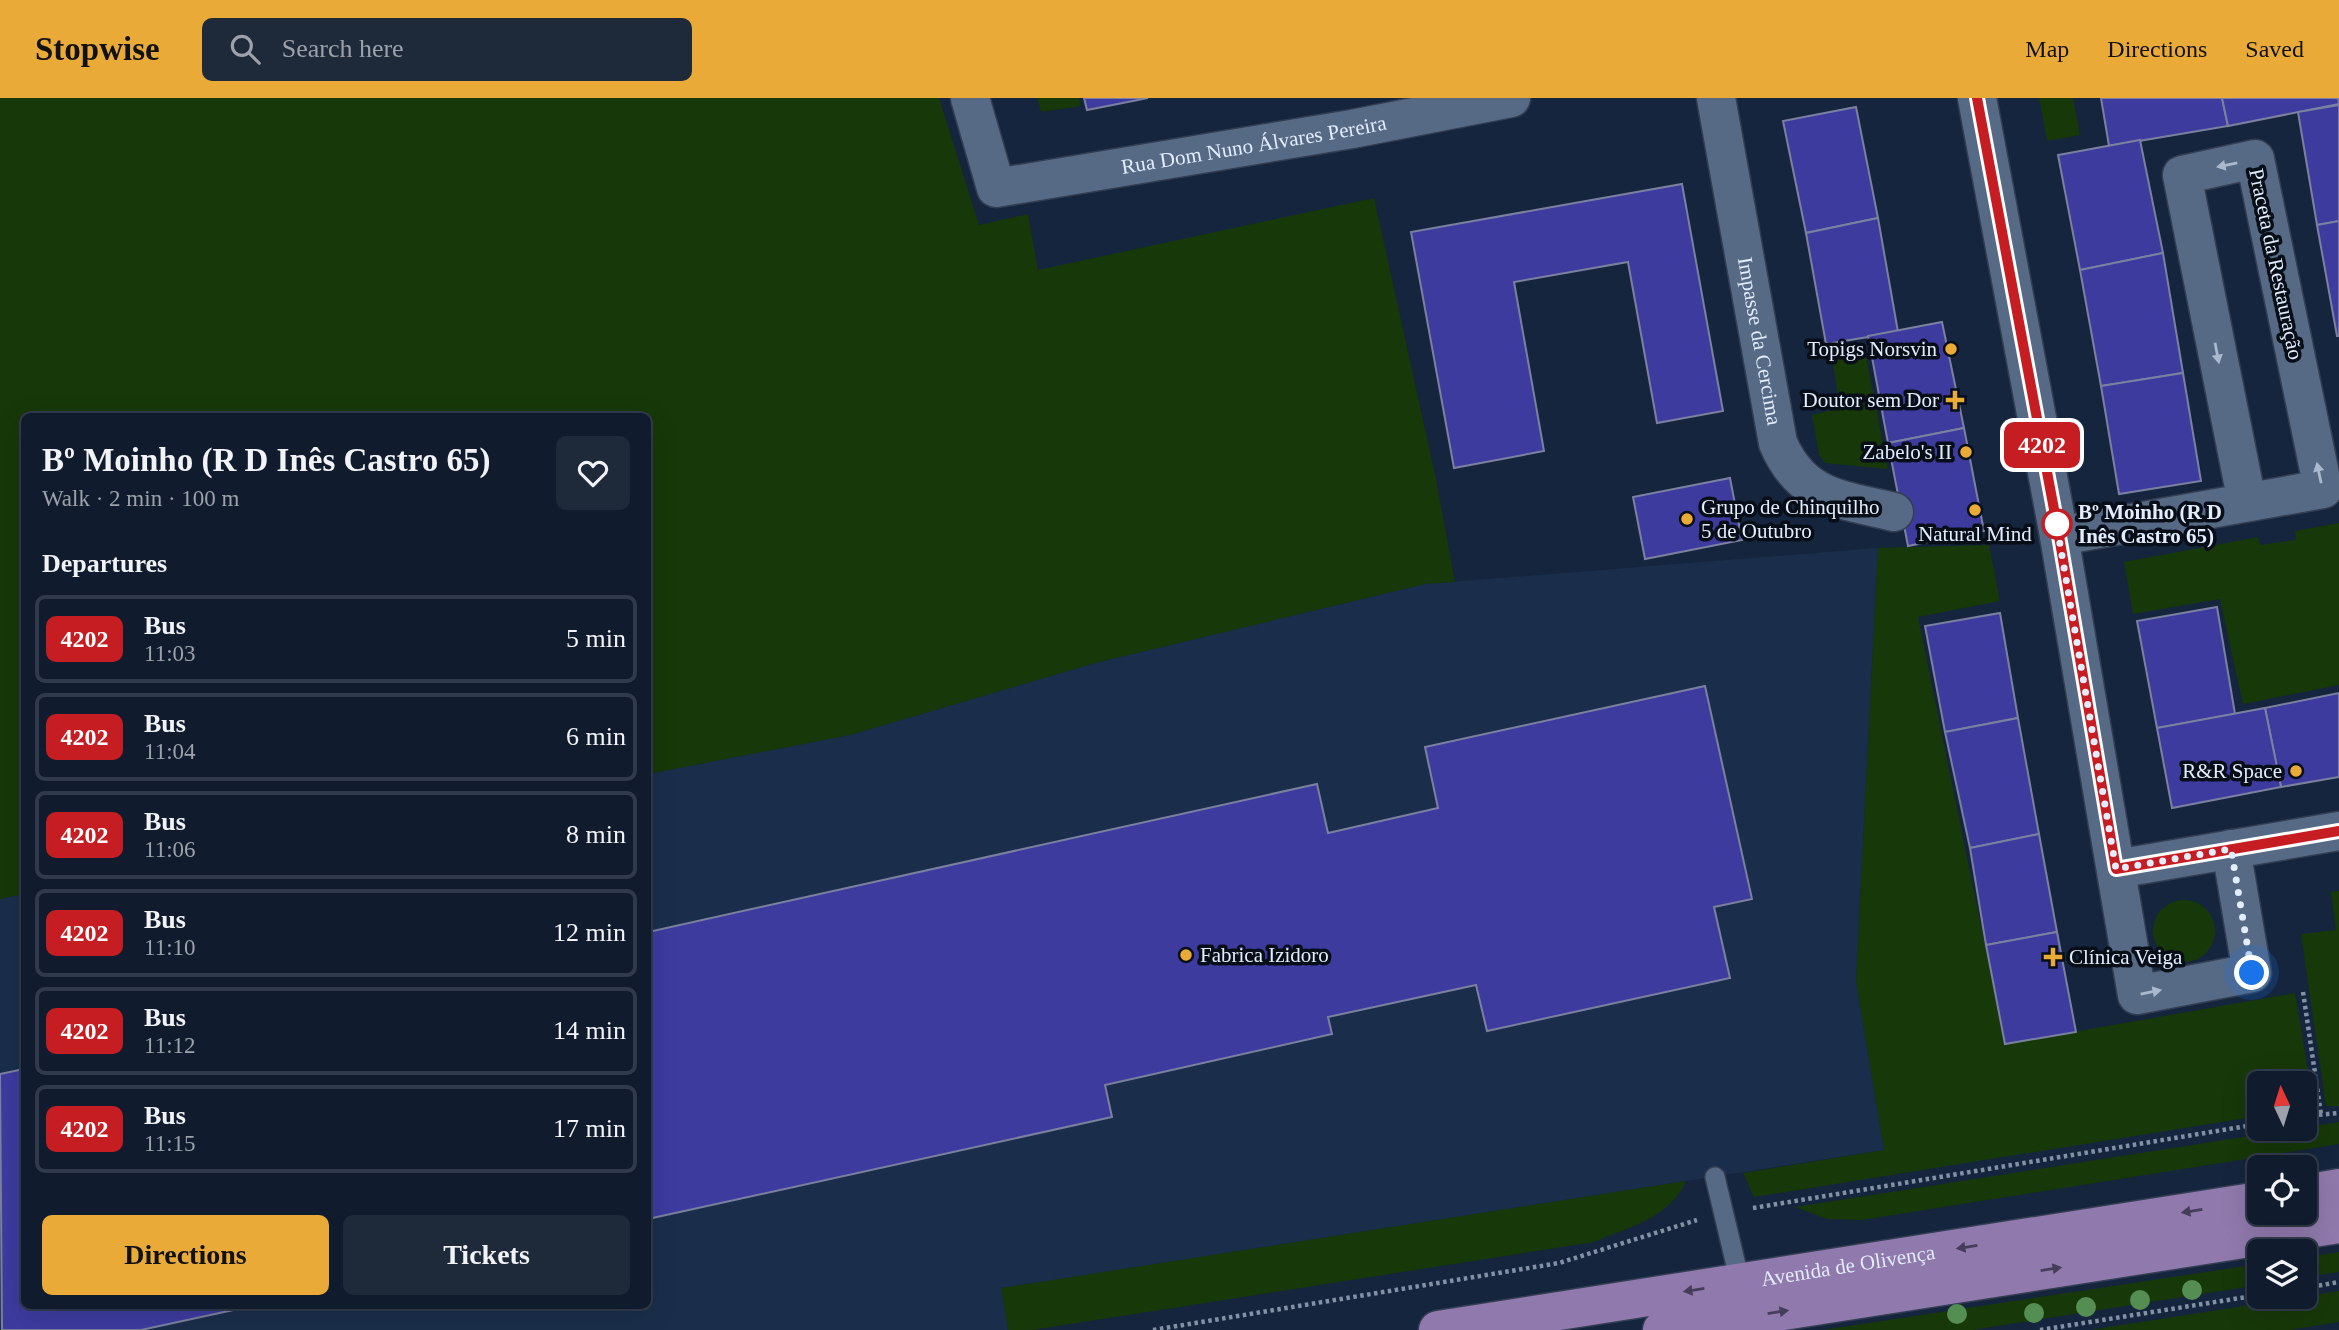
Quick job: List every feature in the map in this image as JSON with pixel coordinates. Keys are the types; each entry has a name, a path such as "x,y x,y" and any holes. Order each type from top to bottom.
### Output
{"main road":[{"path":"2317,1192 2339,1188"},
{"name":"Avenida de Olivença","path":"1438,1330 2247,1203"},
{"name":"Avenida de Olivença","path":"1662,1330 2339,1224"}],"street":[{"name":"Rua Dom Nuno Álvares Pereira","path":"970,98 996,188 1349,113 1511,98"},
{"name":"Impasse da Cercima","path":"1716,98 1778,443 1787,463 1801,481 1822,494 1894,512"},
{"path":"1977,98 2059,536 2137,995 2252,973 2231,849"},
{"name":"Praceta da Restauração","path":"2059,536 2247,502 2323,488 2255,159 2182,174 2247,502"},
{"path":"2116,869 2339,831"}],"lane":[{"path":"1714,1177 1740,1282"}],"path":[{"path":"2303,992 2321,1114"},
{"path":"2317,1114 2339,1113"},
{"path":"2317,1286 2339,1282"},
{"path":"2040,1330 2247,1297"}],"shaded area":[{"path":"1878,548 1856,980 1884,1150 1002,1288 1008,1330 0,1330 0,899 21,895 21,1309 651,1309 651,773 850,735 1095,663 1425,584"}],"green space":[{"path":"0,98 939,98 979,225 1028,214 1038,270 1374,198 1436,479 1455,582 1425,584 1095,663 850,735 651,773 651,413 21,413 21,895 0,899"},
{"path":"1037,98 1079,98 1081,106 1041,112"},
{"path":"2039,98 2073,98 2080,135 2047,141"},
{"path":"1864,346 1888,469 1825,463 1819,455 1812,415 1840,408 1831,352"},
{"path":"2339,523 2339,685 2243,704 2220,599 2133,614 2124,562 2258,537 2260,545 2296,540 2295,531"},
{"path":"1989,545 2000,601 1918,617 2005,1044 2295,993 2308,1071 2247,1071 2247,1118 1754,1197 1743,1173 1884,1150 1856,980 1878,548"},
{"path":"2339,891 2339,1106 2326,1106 2301,934 2336,930 2331,892"},
{"path":"2184,900 2196,902 2206,909 2213,919 2213,943 2206,953 2196,960 2184,962 2172,960 2162,953 2155,943 2153,931 2155,919 2162,909 2172,902"},
{"path":"2339,1122 2339,1144 2270,1155 2247,1155 2247,1159 1862,1220 1827,1219 1795,1207 2247,1136 2247,1141 2317,1141 2317,1125"},
{"path":"1686,1181 1679,1194 1659,1213 1594,1242 1032,1330 1008,1330 1001,1288"},
{"path":"2339,1252 2339,1272 2317,1275 2317,1255"},
{"path":"2247,1266 2247,1287 1972,1330 1822,1330"},
{"path":"2339,1291 2339,1322 2289,1330 2090,1330 2247,1305 2247,1309 2317,1309 2317,1294"}],"building":[{"path":"1084,98 1148,98 1087,110"},
{"path":"2101,98 2222,98 2228,126 2109,146"},
{"path":"2222,98 2338,98 2339,104 2228,126"},
{"path":"2339,105 2339,221 2317,225 2298,112"},
{"path":"1856,107 1878,218 1806,233 1783,121"},
{"path":"2140,140 2163,253 2080,270 2058,155"},
{"path":"1682,184 1723,411 1657,423 1628,262 1514,282 1544,451 1454,468 1411,232"},
{"path":"1878,218 1898,332 1826,344 1806,233"},
{"path":"2339,221 2339,336 2337,336 2317,225"},
{"path":"2163,253 2183,373 2101,386 2080,270"},
{"path":"1942,322 1964,428 1888,443 1868,336"},
{"path":"2183,373 2201,481 2119,494 2101,386"},
{"path":"1964,428 1984,531 1908,546 1888,443"},
{"name":"Grupo de Chinquilho 5 de Outubro","path":"1730,478 1742,540 1645,559 1633,497"},
{"path":"2217,607 2235,714 2157,728 2137,621"},
{"path":"2000,613 2018,718 1945,732 1925,626"},
{"name":"Fabrica Izidoro","path":"1705,686 1752,899 1714,907 1730,978 1487,1031 1476,985 1328,1017 1332,1034 1105,1085 1112,1117 651,1218 651,931 1317,784 1328,833 1438,808 1425,747"},
{"path":"2339,693 2339,777 2281,787 2265,708"},
{"path":"2265,708 2281,787 2172,808 2157,728"},
{"path":"2018,718 2039,834 1970,848 1945,732"},
{"path":"2039,834 2057,932 1986,945 1970,848"},
{"path":"2057,932 2076,1032 2005,1044 1986,945"},
{"path":"21,1070 21,1309 238,1309 141,1330 2,1330 0,1074"}],"bus line":[{"name":"4202","path":"1977,98 2059,536 2116,869 2339,831"}],"place":[{"name":"Topigs Norsvin","path":"1951,349"},
{"name":"Doutor sem Dor","path":"1955,400"},
{"name":"Zabelo's II","path":"1966,452"},
{"name":"Natural Mind","path":"1975,510"},
{"name":"Grupo de Chinquilho 5 de Outubro","path":"1687,519"},
{"name":"Bº Moinho (R D Inês Castro 65)","path":"2057,524"},
{"name":"R&R Space","path":"2296,771"},
{"name":"Fabrica Izidoro","path":"1186,955"},
{"name":"Clínica Veiga","path":"2053,957"}],"route":[{"path":"2057,524 2055,515 2116,869 2231,849 2252,973"}]}
